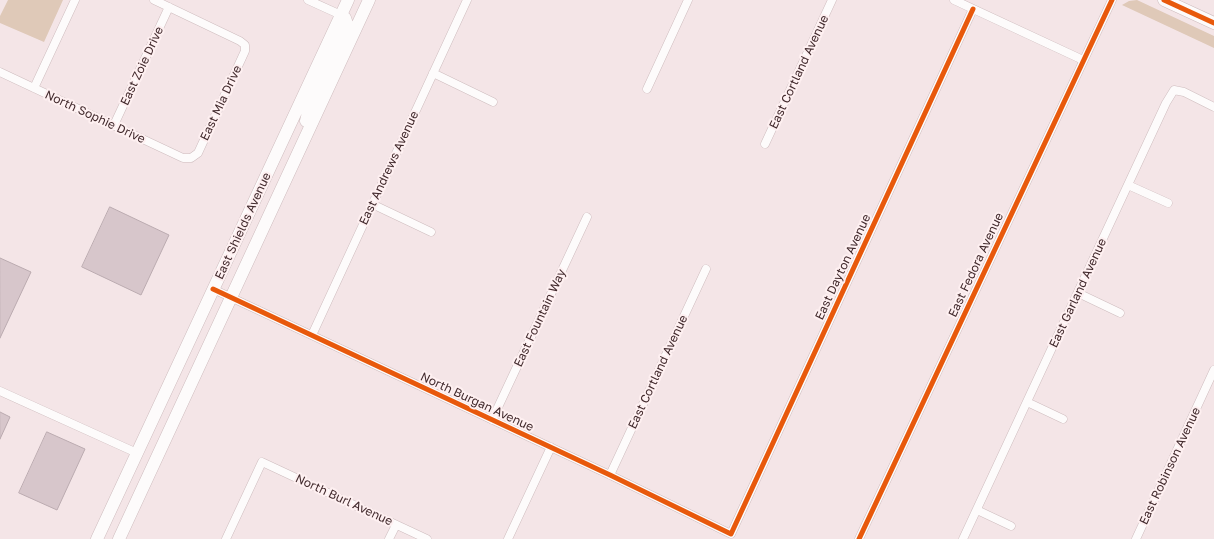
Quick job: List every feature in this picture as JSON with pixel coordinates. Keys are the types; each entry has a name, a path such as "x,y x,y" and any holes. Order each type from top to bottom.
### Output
{"main road":[{"name":"East Shields Avenue","path":"97,539 348,0"},
{"path":"359,20 365,0"},
{"name":"East Shields Avenue","path":"119,539 369,0"},
{"path":"1164,0 1214,23"},
{"path":"298,152 310,105 348,24 345,18 341,15"}],"street":[{"path":"34,88 75,0"},
{"path":"154,0 169,7"},
{"path":"308,0 341,15"},
{"name":"East Andrews Avenue","path":"312,335 467,0"},
{"path":"647,89 688,0"},
{"name":"East Cortland Avenue","path":"765,144 832,0"},
{"path":"954,0 1083,60"},
{"name":"East Fedora Avenue","path":"859,539 1112,0"},
{"name":"East Mia Drive","path":"169,7 240,41 245,45 245,51 198,152 191,158"},
{"name":"East Zoie Drive","path":"114,126 169,7"},
{"name":"East Dayton Avenue","path":"731,534 973,9"},
{"name":"North Sophie Drive","path":"0,72 183,158 191,158"},
{"path":"433,73 493,102"},
{"name":"East Garland Avenue","path":"963,539 1166,103 1174,90 1184,92 1214,107"},
{"path":"1128,185 1168,203"},
{"path":"372,204 431,232"},
{"name":"East Fountain Way","path":"492,420 587,217"},
{"name":"East Cortland Avenue","path":"610,475 706,269"},
{"name":"North Burgan Avenue","path":"214,289 551,447 731,534"},
{"path":"1078,293 1120,313"},
{"name":"East Robinson Avenue","path":"1136,539 1214,370"},
{"path":"0,391 137,453"},
{"path":"1027,402 1063,419"},
{"path":"508,539 551,447"},
{"name":"North Burl Avenue","path":"226,539 262,462 427,539"},
{"path":"977,510 1011,526"},
{"path":"389,539 396,524"}],"shaded area":[{"path":"8,0 63,0 44,42 0,23 0,16"},
{"path":"1137,0 1214,36 1214,48 1122,5 1129,1"}],"building":[{"path":"110,207 169,235 141,295 82,267"},
{"path":"0,258 31,272 0,338"},
{"path":"0,412 10,417 0,439"},
{"path":"47,432 85,449 57,510 19,493"}],"cycle path":[{"path":"859,539 1112,0"},
{"path":"1164,0 1214,23"},
{"path":"213,289 610,475 731,534 973,9"}]}
